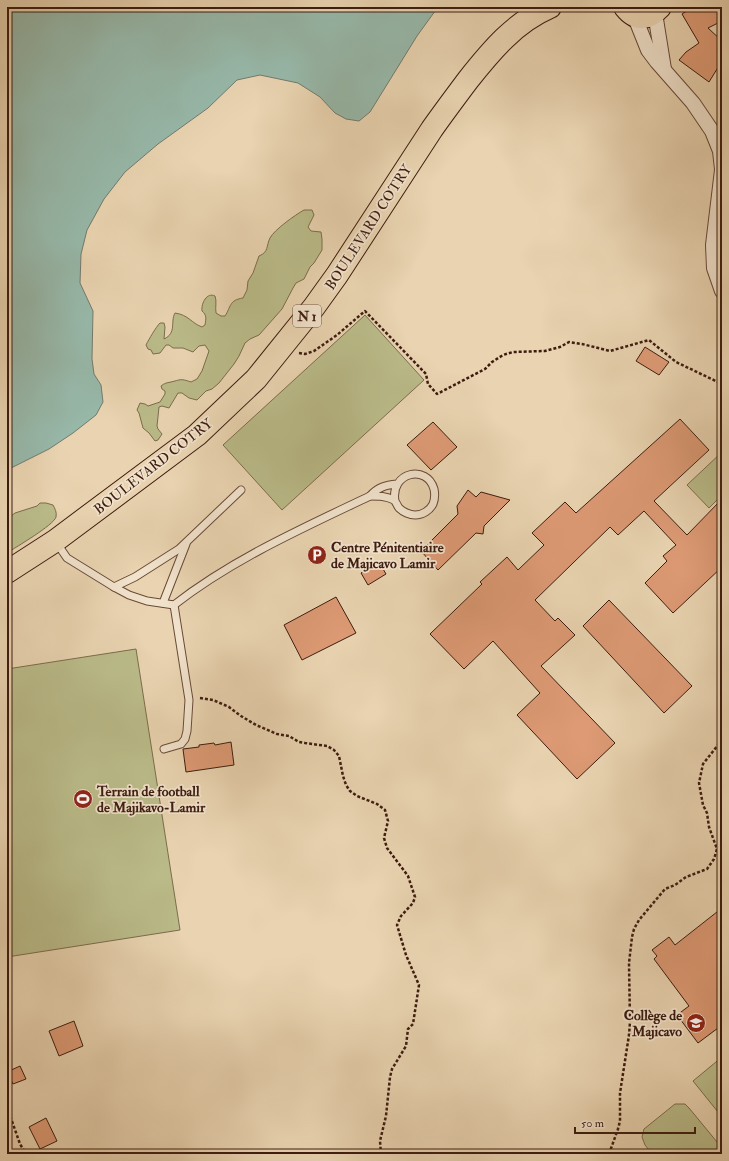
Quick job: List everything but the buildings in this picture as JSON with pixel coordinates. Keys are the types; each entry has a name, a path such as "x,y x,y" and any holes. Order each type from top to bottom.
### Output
{"main road":[{"name":"BOULEVARD COTRY","path":"7,572 55,541 197,434 256,379 314,307 337,275 448,105 487,55 505,37 525,21 550,7"}],"street":[{"path":"636,9 648,50 693,103 712,131 720,151 722,170 713,245 714,268 722,291"},
{"path":"636,9 665,71"}],"lane":[{"path":"418,474 424,476 433,485 435,491 435,497 430,508 420,514 408,514 402,511 395,501 394,495 397,484 407,476 418,474"},
{"path":"55,541 67,558 114,587 129,595 147,601 174,605 196,588 260,549 370,496 375,490 386,485 397,484"},
{"path":"114,587 135,577 179,549 241,490"},
{"path":"370,496 385,496 395,501"},
{"path":"163,603 187,542"},
{"path":"164,749 180,744 186,739 187,732 189,697 174,605"}],"path":[{"path":"284,344 296,353 305,354 337,335 365,311 426,374 428,384 437,394 485,369 492,362 503,355 513,352 545,351 560,347 569,342 610,351 649,340 676,362 722,384"},
{"path":"189,697 213,700 229,707 256,725 277,734 289,736 299,742 327,746 334,750 339,756 343,776 350,791 357,796 377,804 385,810 388,821 384,838 387,848 408,876 415,897 413,903 402,916 397,925 406,955 419,985 413,1024 408,1029 406,1046 392,1069 390,1077 386,1116 380,1141 381,1154"},
{"path":"609,1154 620,1121 620,1093 630,1022 629,963 634,929 639,920 665,889 675,885 686,877 707,869 714,859 717,849 709,827 699,783 703,764 722,740"},
{"path":"7,1107 20,1144 26,1154"}],"green space":[{"path":"304,210 312,210 314,215 308,227 311,231 321,232 322,250 310,267 304,279 296,283 282,309 259,335 245,343 234,364 219,383 212,389 206,391 197,400 189,398 182,393 178,393 169,408 162,406 159,407 157,426 162,434 158,440 155,441 143,428 137,410 140,403 148,406 160,402 165,394 165,391 161,386 165,384 180,380 191,382 197,379 202,371 209,351 205,345 199,346 193,352 183,348 173,348 166,345 160,353 153,354 146,345 155,330 160,323 164,323 164,339 168,337 172,331 175,313 184,315 202,327 205,325 206,319 205,314 202,311 202,305 207,297 212,295 215,296 216,300 216,313 221,316 225,316 231,304 235,300 243,298 247,290 248,281 253,273 259,256 266,251 272,235 295,215"},
{"path":"365,315 424,380 282,510 223,445"},
{"path":"722,452 722,495 709,508 687,485"},
{"path":"40,503 53,505 56,511 54,521 7,553 7,519 15,513 37,506"},
{"name":"Terrain de football de Majikavo-Lamir","path":"136,649 180,930 7,957 7,669"},
{"path":"722,1057 722,1117 693,1081"},
{"path":"675,1104 685,1104 689,1108 722,1148 722,1154 652,1154 645,1145 642,1137 644,1129"}],"shaded area":[{"path":"7,7 438,7 417,36 370,112 359,121 346,119 335,113 320,97 298,83 260,75 237,80 208,108 158,144 125,172 104,199 87,230 81,254 80,283 93,311 92,359 94,374 101,385 103,402 96,415 73,433 49,449 7,470"}],"place":[{"name":"Centre Pénitentiaire de Majicavo Lamir","path":"317,555"},
{"name":"Terrain de football de Majikavo-Lamir","path":"83,799"},
{"name":"Collège de Majicavo","path":"696,1023"}]}
